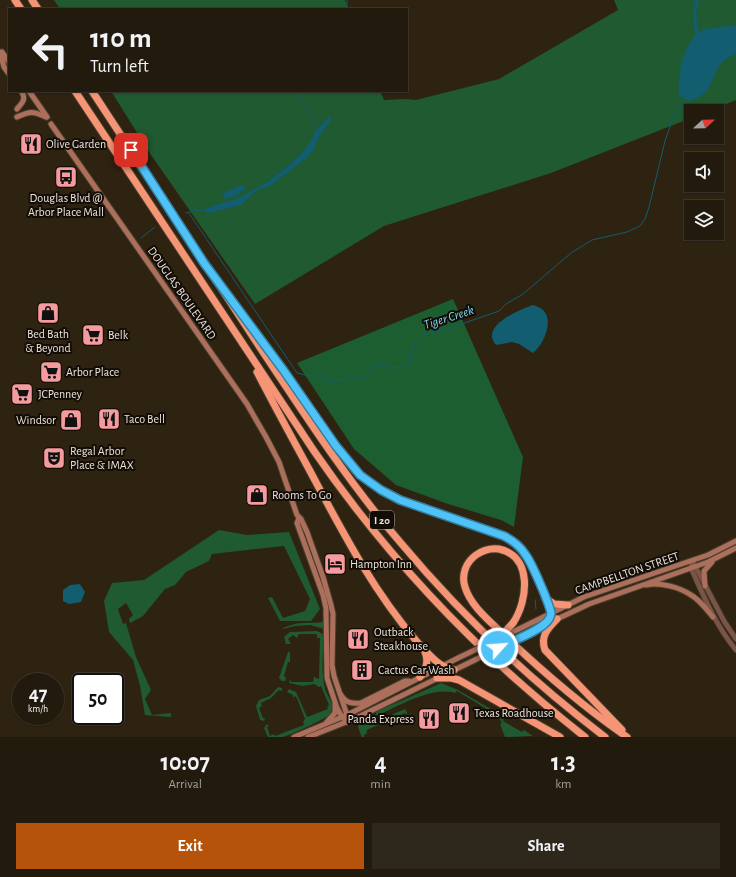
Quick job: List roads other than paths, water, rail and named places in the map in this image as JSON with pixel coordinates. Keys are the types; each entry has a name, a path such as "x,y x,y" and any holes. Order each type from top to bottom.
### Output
{"highway":[{"name":"I 20","path":"76,92 327,470 354,506 403,566 455,622 493,659 538,699 585,737"},
{"name":"I 20","path":"93,92 204,263 330,451 358,490 399,541 445,594 502,651 605,737"},
{"path":"204,263 284,371 336,446 360,475 373,486 391,496 509,538 521,549 529,559 551,613 550,618 543,626"},
{"path":"238,336 364,570 398,619 424,650 442,666 458,668"},
{"path":"499,638 513,623 520,611 524,595 524,577 521,566 516,559 506,551 493,549 483,551 476,555 470,561 464,574 465,587 469,597 476,607 521,651 550,677 596,714 628,737"},
{"path":"545,598 554,604 568,605"},
{"path":"557,619 544,634 543,642 545,650 628,737"},
{"path":"417,679 425,668 427,662 424,650"},
{"path":"458,658 459,680"},
{"path":"437,678 451,678 459,680 560,737"}],"main road":[{"path":"0,51 8,61"},
{"path":"0,51 4,67 8,73"},
{"path":"17,109 24,102 23,92"},
{"name":"DOUGLAS BOULEVARD","path":"30,92 47,118"},
{"path":"17,117 28,112 34,112 47,118"},
{"name":"DOUGLAS BOULEVARD","path":"51,124 252,413 279,462 299,518 301,519 323,577 333,611 332,665 344,716"},
{"name":"DOUGLAS BOULEVARD","path":"299,518 297,524 323,595 327,616 327,678 334,701 347,722"},
{"name":"CAMPBELLTON STREET","path":"417,679 499,638 595,593 692,561 736,541"},
{"name":"CAMPBELLTON STREET","path":"308,737 347,722 589,604 694,567 736,548"},
{"path":"705,586 704,571 716,558"},
{"path":"619,593 619,590 632,581"},
{"path":"634,588 649,584 665,585 676,588 698,600 713,617"},
{"path":"320,587 324,591 329,608 333,611"},
{"path":"334,678 339,693 348,702 354,704 405,681 417,679"},
{"path":"294,737 344,716 417,679"},
{"path":"326,724 334,713 334,701"}],"street":[{"name":"DOUGLAS BOULEVARD","path":"47,118 51,124"},
{"path":"692,561 713,617 728,641 736,650"},
{"path":"694,567 724,622 736,639"}],"water":[{"path":"697,0 699,0 696,14 699,32 704,29 736,25 736,54 726,59 718,68 709,88 705,93 690,101 679,96 679,81 681,64 686,49 695,36 693,12"},
{"path":"328,117 330,117 331,120 319,136 314,149 305,159 270,186 257,190 241,205 208,213 205,209 236,199 269,181 285,169 302,153 311,141 315,132"},
{"path":"240,185 244,186 246,189 235,196 225,199 222,194"},
{"path":"533,305 542,309 548,319 548,325 544,338 537,349 533,353 519,344 512,342 496,345 492,338 493,331 497,325 511,315"},
{"path":"80,584 85,592 81,602 69,604 63,601 63,590 70,585"}],"waterway":[{"path":"346,8 347,0"},
{"name":"Tiger Creek","path":"694,7 695,0"},
{"path":"296,92 311,115 316,131"},
{"name":"Tiger Creek","path":"189,213 297,373 331,381 359,379 370,374 376,364 382,364 390,368 403,367 410,361 412,347 423,335 447,329 499,311 506,304 523,294 571,253 592,240 627,232 640,226 645,219 649,207 665,141 672,121 684,99"},
{"path":"256,188 269,175 289,165"},
{"path":"186,213 196,210 206,211"},
{"path":"141,238 155,227"},
{"path":"535,600 536,609"}],"place":[{"name":"Olive Garden","path":"31,144"},
{"name":"Douglas Blvd @ Arbor Place Mall","path":"66,177"},
{"name":"Bed Bath & Beyond","path":"48,313"},
{"name":"Belk","path":"93,335"},
{"name":"Arbor Place","path":"51,372"},
{"name":"JCPenney","path":"22,394"},
{"name":"Taco Bell","path":"109,419"},
{"name":"Windsor","path":"71,420"},
{"name":"Regal Arbor Place & IMAX","path":"54,458"},
{"name":"Rooms To Go","path":"257,495"},
{"name":"Hampton Inn","path":"335,564"},
{"name":"Outback Steakhouse","path":"358,639"},
{"name":"Cactus Car Wash","path":"362,670"},
{"name":"Texas Roadhouse","path":"459,713"},
{"name":"Panda Express","path":"429,719"}]}
